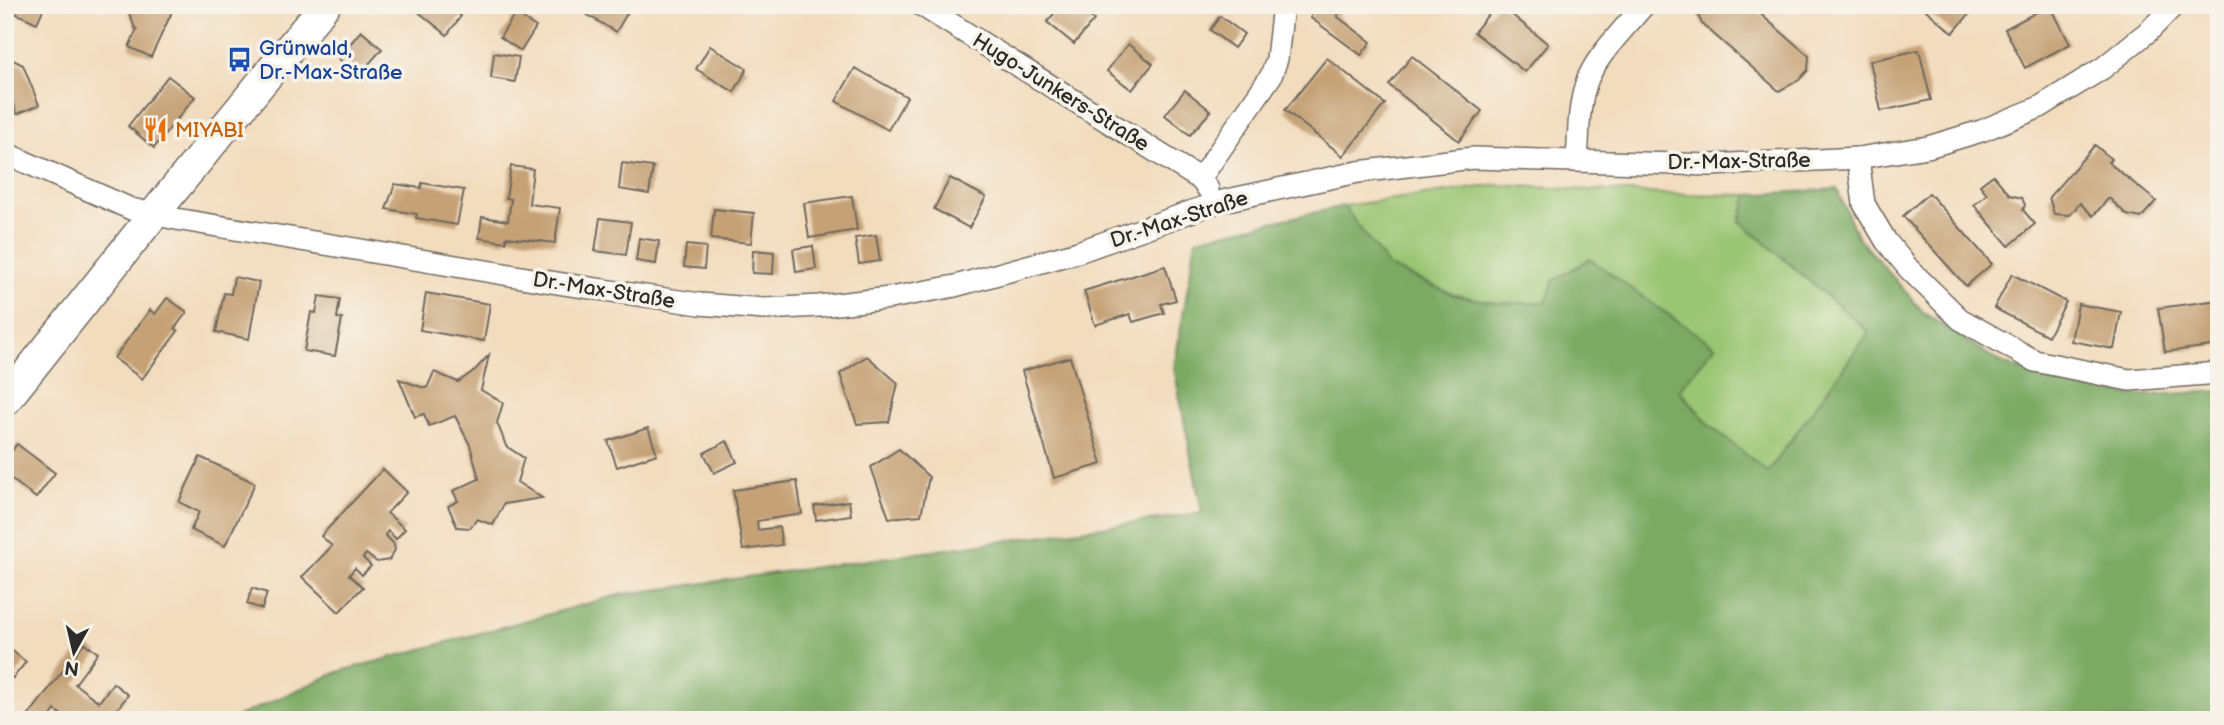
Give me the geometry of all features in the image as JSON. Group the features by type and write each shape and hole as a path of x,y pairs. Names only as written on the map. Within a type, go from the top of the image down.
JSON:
{"main road":[{"path":"5,401 325,5"}],"street":[{"name":"Hugo-Junkers-Straße","path":"921,5 1200,179"},
{"path":"1218,202 1200,179 1271,76 1278,59 1283,5"},
{"path":"1577,160 1581,106 1586,82 1595,65 1644,5"},
{"name":"Dr.-Max-Straße","path":"5,153 131,209 154,214 564,284 700,304 764,309 890,298 955,286 1078,252 1218,202 1358,172 1473,158 1710,165 1858,158 1928,147 1981,131 2040,107 2103,68 2150,30 2174,5"},
{"path":"1858,158 1864,204 1886,241 1909,269 1960,319 2035,361 2129,380 2219,373"}],"green space":[{"path":"1497,185 1665,194 1748,195 1740,221 1869,332 1768,473 1710,426 1679,389 1714,346 1657,307 1497,303 1454,295 1389,267 1343,206"},
{"path":"1837,189 1857,236 1924,313 1998,361 2057,384 2136,396 2219,391 2219,720 230,720 338,672 619,595 1202,513 1174,368 1196,239 1343,206 1389,267 1454,295 1497,303 1546,303 1553,281 1590,259 1715,346 1679,390 1710,426 1768,472 1869,332 1740,221 1748,195"}],"building":[{"path":"19,5 45,5 37,23 15,13"},
{"path":"126,5 167,5 171,14 151,57 129,47 137,29"},
{"path":"410,5 447,5 461,16 447,35"},
{"path":"571,5 632,5 616,32"},
{"path":"1061,5 1077,5 1094,20 1074,44 1047,22"},
{"path":"1312,5 1339,5 1338,17 1371,42 1361,55 1311,18"},
{"path":"1496,5 1500,5 1548,44 1525,72 1474,32"},
{"path":"1697,5 1750,5 1809,56 1808,70 1799,80 1779,91 1702,24"},
{"path":"1920,5 1977,5 1953,33"},
{"path":"2050,5 2070,44 2025,68 2005,29"},
{"path":"515,14 536,27 521,51 500,37"},
{"path":"1220,16 1244,34 1234,48 1210,30"},
{"path":"361,31 382,49 358,76 338,58"},
{"path":"1128,44 1153,64 1132,90 1107,71"},
{"path":"710,46 747,69 734,92 696,69"},
{"path":"1919,50 1931,100 1881,111 1870,61"},
{"path":"494,53 519,57 515,82 491,78"},
{"path":"5,56 23,65 39,105 17,114 10,96 5,97"},
{"path":"1412,56 1482,111 1459,141 1389,85"},
{"path":"1327,58 1385,104 1343,156 1285,110"},
{"path":"855,68 907,97 888,130 836,101"},
{"path":"168,76 195,97 154,148 128,126"},
{"path":"1185,90 1211,111 1190,135 1165,115"},
{"path":"2095,145 2111,159 2108,162 2156,201 2141,218 2127,215 2109,198 2093,216 2080,203 2070,215 2054,214 2049,197"},
{"path":"622,163 653,167 649,194 619,189"},
{"path":"511,166 533,169 529,204 560,208 555,243 506,237 506,242 479,238 482,217 508,221 511,199 506,198"},
{"path":"1993,175 2010,195 2022,198 2025,205 2023,210 2035,224 2009,246 1974,205 1987,194 1980,185"},
{"path":"950,178 986,197 969,228 934,209"},
{"path":"422,183 464,190 457,225 416,218 417,214 386,209 395,184 421,188"},
{"path":"1929,193 1992,264 1966,286 1903,216"},
{"path":"852,196 857,230 809,238 804,203"},
{"path":"714,209 754,213 751,243 711,239"},
{"path":"600,218 631,222 626,255 595,251"},
{"path":"876,235 880,261 859,264 855,238"},
{"path":"639,238 659,241 656,264 636,261"},
{"path":"686,245 706,247 704,269 684,267"},
{"path":"813,246 816,269 796,272 793,249"},
{"path":"753,250 774,252 773,274 752,273"},
{"path":"1165,266 1176,300 1161,304 1164,313 1133,322 1130,314 1095,325 1084,291"},
{"path":"2012,274 2066,302 2048,336 1994,308"},
{"path":"234,277 259,282 249,339 216,332 224,293 231,294"},
{"path":"426,293 490,304 484,341 420,330"},
{"path":"319,296 340,299 337,318 342,319 335,356 304,351 311,312 316,313"},
{"path":"167,298 187,312 175,328 178,331 142,379 114,358 150,310 155,314"},
{"path":"2219,300 2219,345 2165,352 2158,308"},
{"path":"2078,304 2121,312 2114,349 2071,341"},
{"path":"489,355 481,390 503,403 497,423 506,446 524,458 517,482 542,498 504,504 493,525 477,519 470,528 457,527 448,506 458,501 453,491 479,479 470,445 455,416 429,426 424,414 415,417 399,379 427,388 434,372 458,382 475,370"},
{"path":"867,356 898,383 889,422 857,424 840,374"},
{"path":"1070,357 1102,464 1054,478 1022,371"},
{"path":"648,428 657,454 617,467 608,441"},
{"path":"727,441 737,462 714,473 704,453"},
{"path":"17,444 55,473 36,498 5,474 5,460"},
{"path":"899,449 929,477 921,515 889,518 871,467"},
{"path":"200,457 255,483 225,546 191,530 199,512 179,502"},
{"path":"383,469 407,492 387,513 405,529 396,539 388,531 385,535 394,544 395,550 389,560 377,562 366,554 363,558 371,566 362,575 355,568 349,575 363,587 339,612 302,577 332,546 321,536"},
{"path":"797,481 802,514 757,521 758,530 779,527 782,545 743,550 733,490"},
{"path":"849,501 851,515 816,520 814,506"},
{"path":"252,588 267,593 262,609 247,604"},
{"path":"84,643 98,653 75,684 99,702 113,683 128,695 109,720 68,720 55,710 48,720 26,719"},
{"path":"5,645 26,662 13,678 5,672"}],"place":[{"name":"Grünwald, Dr.-Max-Straße","path":"239,60"},
{"name":"MIYABI","path":"155,130"}]}
